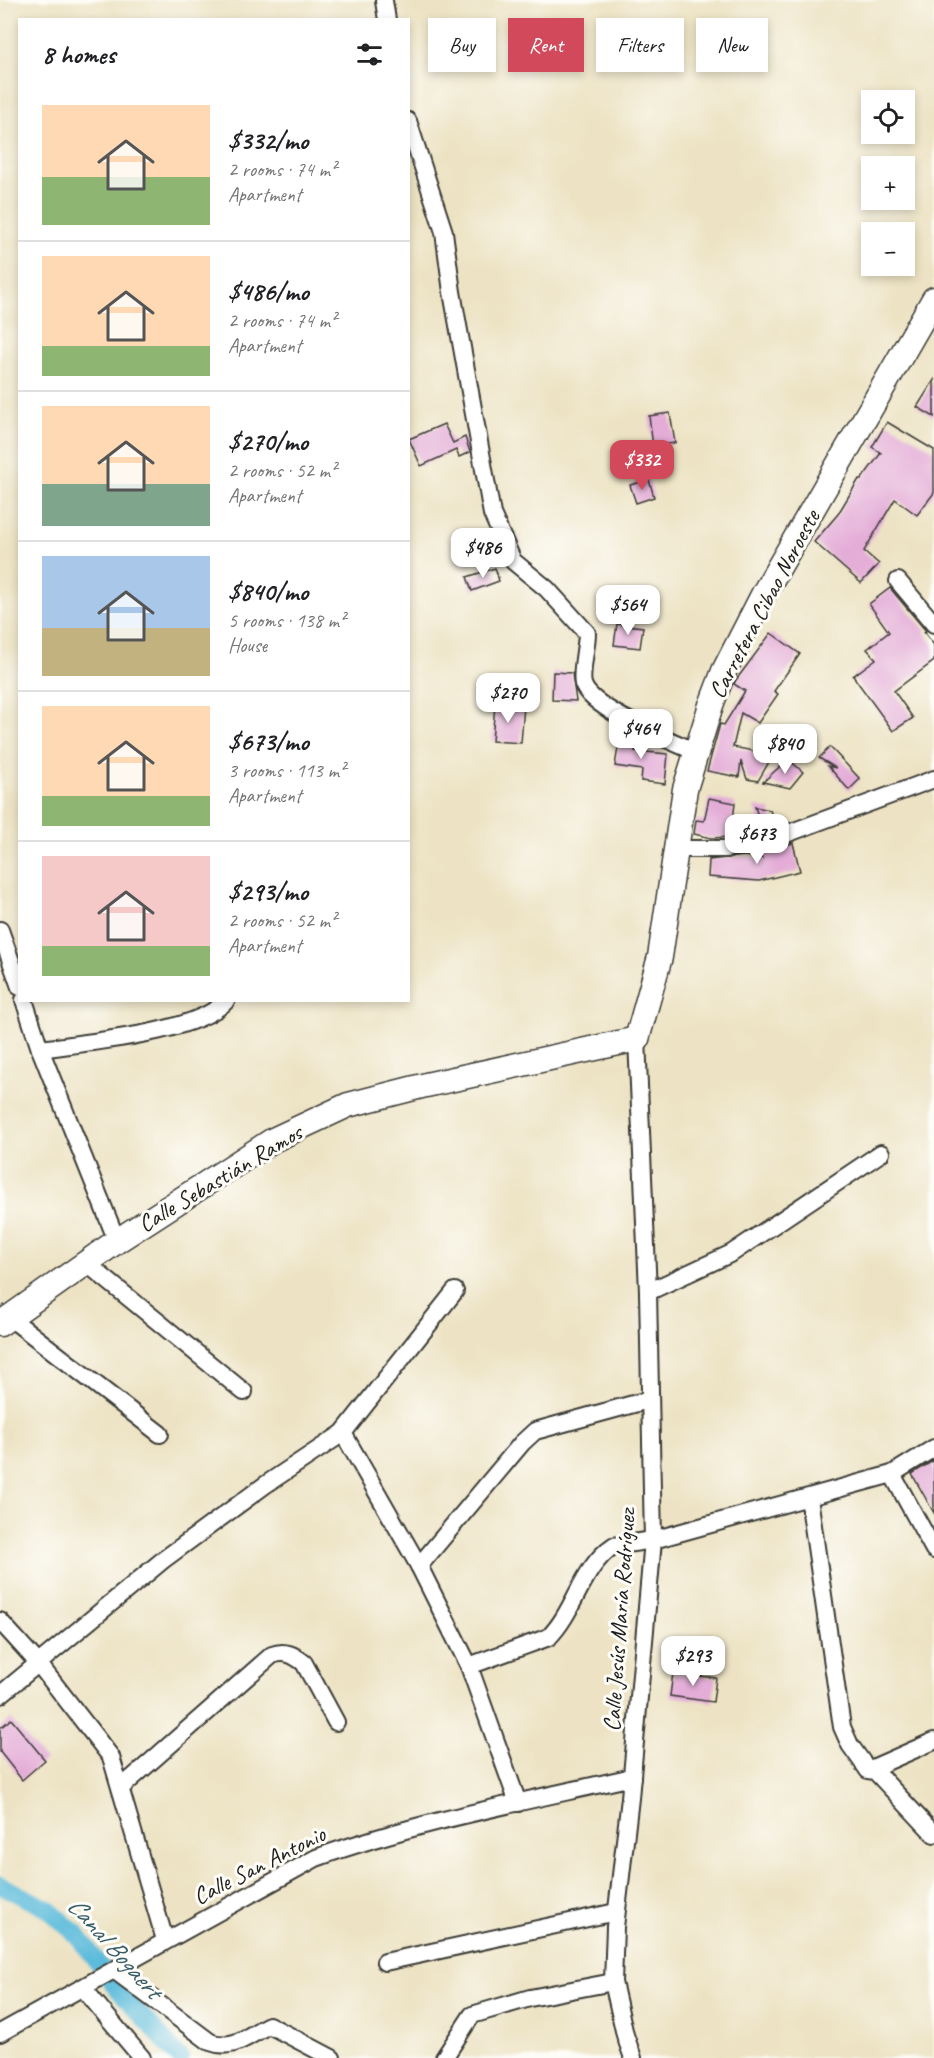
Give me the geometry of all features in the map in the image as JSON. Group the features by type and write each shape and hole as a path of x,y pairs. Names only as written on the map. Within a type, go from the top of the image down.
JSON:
{"main road":[{"name":"Carretera Cibao Noroeste","path":"637,1039 660,957 685,789 724,671 764,593 934,299"},
{"name":"Calle Sebastián Ramos","path":"5,1320 117,1240 273,1140 348,1105 426,1085 637,1039"}],"street":[{"path":"384,1 387,18"},
{"path":"410,127 444,232 452,292 490,502 501,539 513,561 547,590 587,633 583,684 592,698 634,725 696,752"},
{"path":"898,580 934,624"},
{"path":"677,849 726,849 770,840 932,785"},
{"path":"18,933 1,933 18,981"},
{"path":"25,1002 40,1049 117,1240"},
{"path":"40,1049 155,1033 219,1011 226,1002"},
{"name":"Calle Jesús María Rodríguez","path":"633,2058 625,2035 613,1982 616,1912 632,1777 652,1540 648,1292 637,1039"},
{"path":"648,1292 732,1253 881,1153"},
{"path":"85,1262 244,1392"},
{"path":"0,1695 163,1560 265,1485 343,1433 455,1291"},
{"path":"5,1320 160,1434"},
{"path":"419,1566 522,1443 535,1431 648,1400"},
{"path":"343,1433 419,1566 469,1666 518,1803"},
{"path":"469,1666 549,1637 606,1550 620,1544 652,1540 892,1474 934,1448"},
{"path":"892,1474 934,1550"},
{"path":"809,1498 842,1727 850,1745 868,1770 875,1771 934,1834"},
{"path":"0,1621 38,1663 104,1746 116,1769 165,1940"},
{"path":"122,1787 273,1655 280,1652 289,1653 304,1663 336,1722"},
{"path":"868,1770 934,1741"},
{"name":"Calle San Antonio","path":"0,2033 316,1858 359,1844 518,1803 632,1777"},
{"path":"385,1962 616,1912"},
{"path":"114,1971 210,2042 222,2047 235,2045 269,2025 332,2058"},
{"path":"444,2058 472,2015 530,1998 613,1982"},
{"path":"88,1985 142,2058"}],"building":[{"path":"934,380 934,417 917,407"},
{"path":"670,413 675,443 653,446 649,416"},
{"path":"887,422 934,450 934,493 917,515 895,499 864,551 879,564 861,583 814,542 838,514 859,479 861,480 881,453 872,447"},
{"path":"444,424 453,443 465,437 470,452 459,457 456,450 421,466 410,439"},
{"path":"649,480 654,497 636,503 630,485"},
{"path":"495,568 499,581 472,591 467,577"},
{"path":"890,588 926,631 924,632 934,645 934,661 894,691 913,718 893,731 853,676 876,659 867,649 889,632 869,604"},
{"path":"617,624 643,627 640,648 614,645"},
{"path":"771,633 800,654 774,691 778,694 758,723 741,713 733,747 773,755 758,781 747,779 741,761 739,777 707,771 720,724 724,725 745,691 734,684"},
{"path":"553,672 572,673 576,701 552,700"},
{"path":"495,704 524,706 521,743 492,741"},
{"path":"621,729 637,737 635,751 668,754 665,784 641,781 642,770 615,766"},
{"path":"830,747 860,779 849,790 828,766 836,768 819,758"},
{"path":"788,759 803,772 790,788 763,782"},
{"path":"709,798 735,803 731,837 711,838 694,834 696,820 704,821"},
{"path":"755,807 770,810 775,827 763,831"},
{"path":"793,843 800,871 759,881 708,877 709,860 744,856 762,858 760,853"},
{"path":"934,1460 934,1513 912,1474"},
{"path":"673,1673 716,1678 713,1702 670,1696"},
{"path":"11,1719 45,1760 22,1780 0,1752 0,1728"}],"waterway":[{"name":"Canal Bogaert","path":"0,1885 48,1909 78,1936 115,1986 180,2058"}]}
